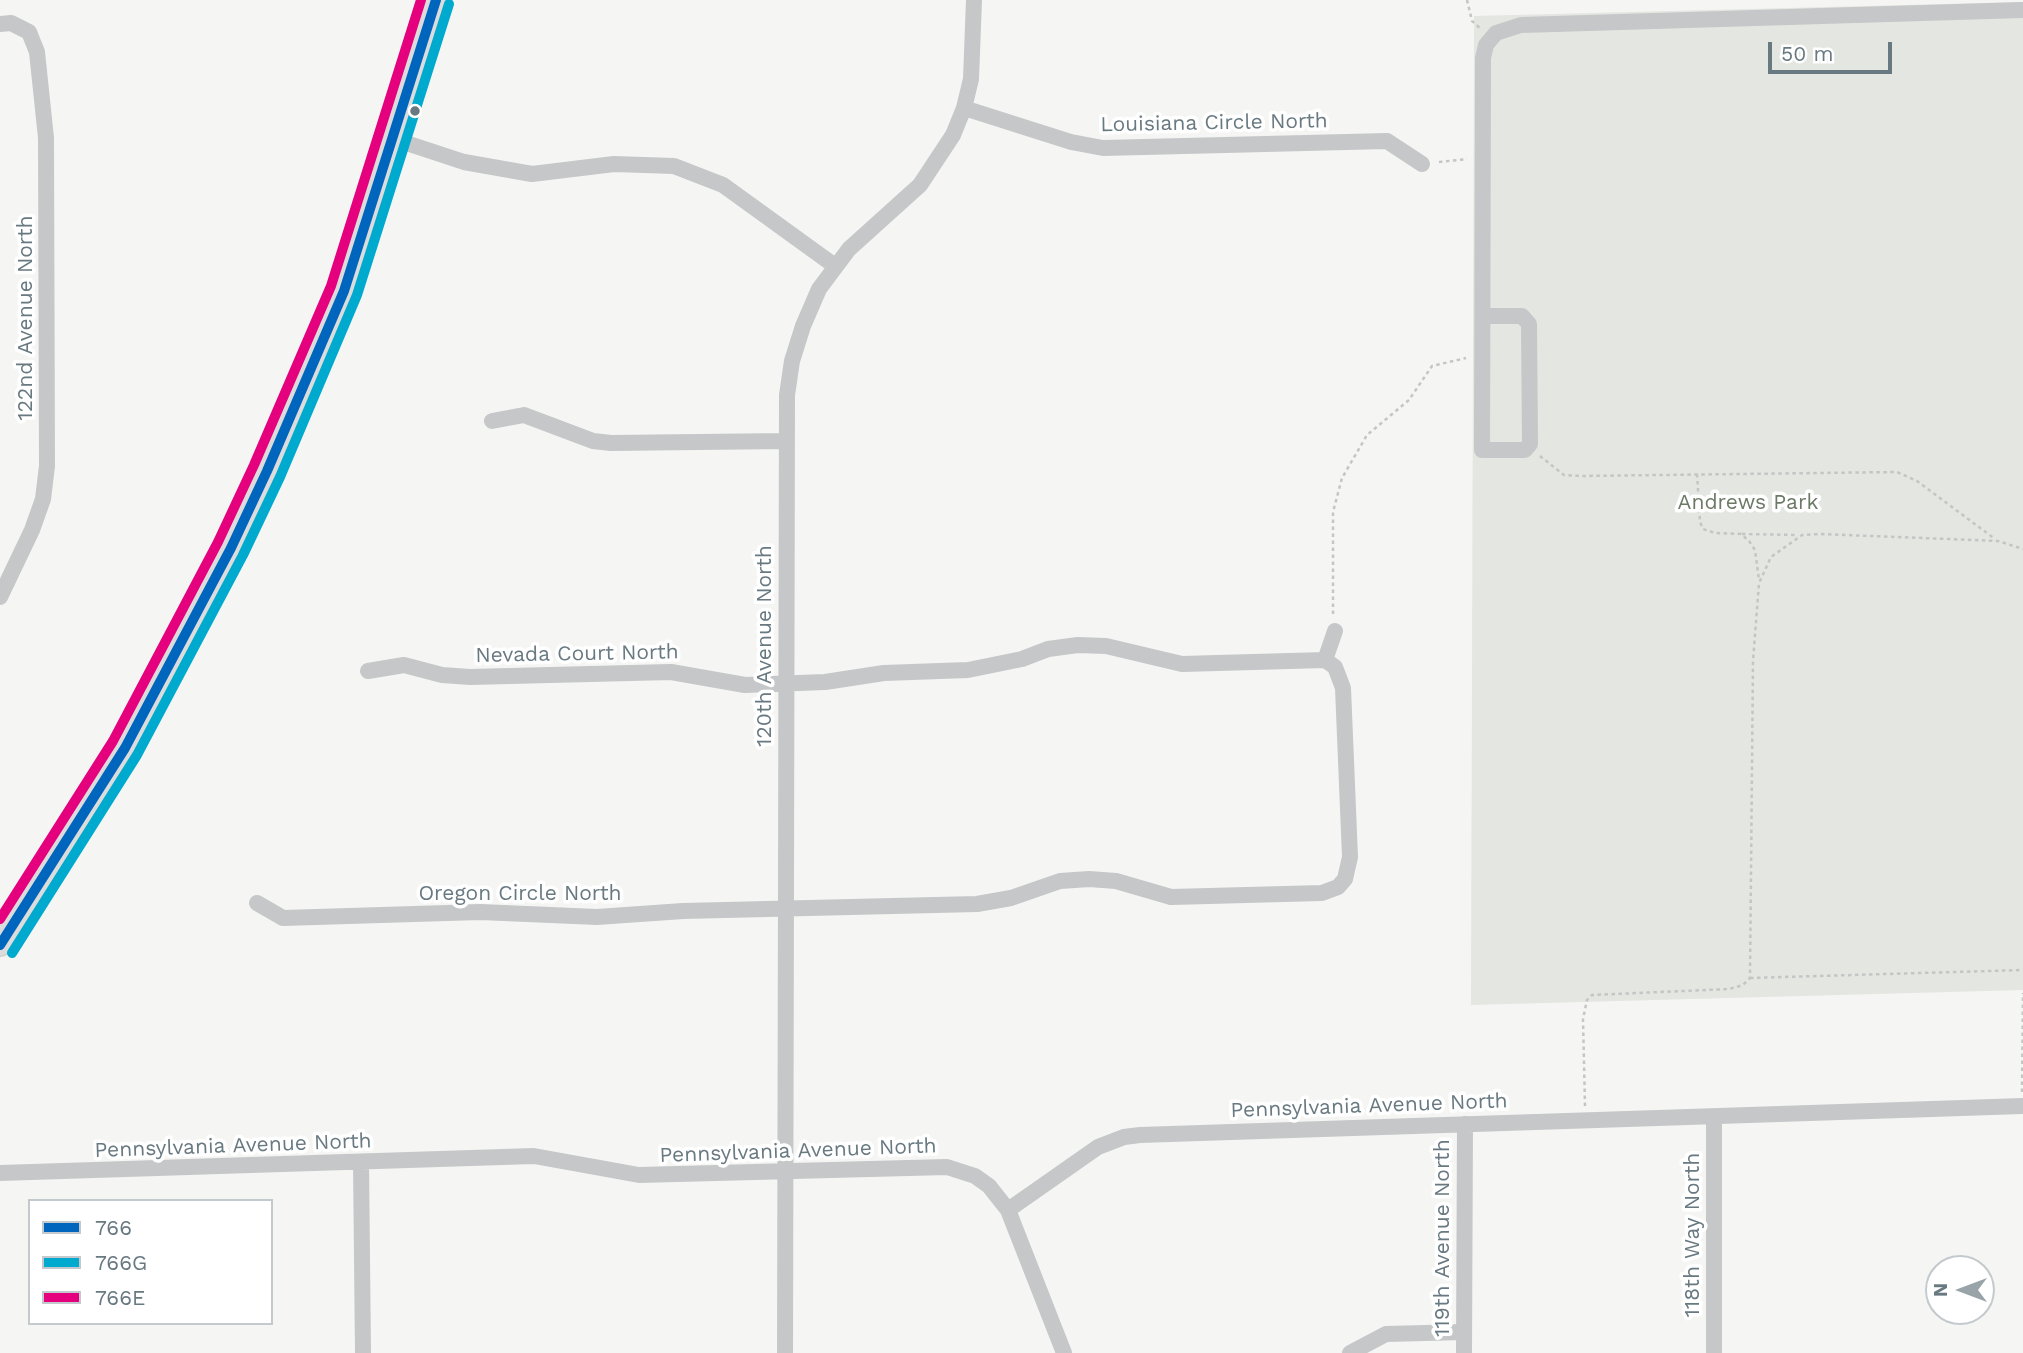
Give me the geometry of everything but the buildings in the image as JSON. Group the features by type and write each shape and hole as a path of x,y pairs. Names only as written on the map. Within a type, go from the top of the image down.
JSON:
{"main road":[{"path":"0,945 125,748 231,548 344,291 436,0"}],"street":[{"name":"120th Avenue North","path":"785,1353 787,395 792,361 819,289 856,242 920,185 953,135 964,107 975,46 974,0"},
{"path":"1483,316 1522,316 1529,324 1528,448 1482,450 1483,58 1492,38 1506,28 1521,25 2023,10"},
{"name":"122nd Avenue North","path":"0,24 10,23 29,32 37,52 46,138 47,466 43,499 32,530 0,597"},
{"name":"Louisiana Circle North","path":"964,107 1071,142 1103,148 1387,141 1422,164"},
{"path":"394,139 464,162 532,174 614,164 674,166 723,185 835,266"},
{"path":"492,421 524,415 593,441 621,444 786,441"},
{"path":"1325,660 1335,631"},
{"name":"Nevada Court North","path":"368,671 404,665 442,675 470,677 671,672 735,684 786,684 884,673 968,670 1078,645 1106,646 1182,664 1325,660"},
{"name":"Oregon Circle North","path":"257,903 283,918 480,912 597,917 683,911 977,904 1010,898 1060,881 1089,879 1116,881 1171,897 1322,893 1338,887 1345,879 1350,857 1343,688 1335,667 1325,660"},
{"name":"Pennsylvania Avenue North","path":"0,1173 534,1156 639,1175 947,1167 975,1176 989,1186 1008,1210 1098,1147 1124,1137 2023,1106"},
{"name":"118th Way North","path":"1714,1117 1714,1353"},
{"name":"119th Avenue North","path":"1464,1353 1465,1124"},
{"path":"361,1162 363,1353"},
{"path":"1008,1210 1064,1353"},
{"path":"1350,1353 1386,1334 1464,1332"}],"path":[{"path":"1467,0 1472,21 1492,38"},
{"path":"1422,164 1484,158"},
{"path":"1335,631 1332,600 1333,512 1342,478 1356,451 1381,421 1409,400 1432,366 1461,358 1482,359"},
{"path":"1528,448 1564,475 1897,472 1917,481 1973,526 1998,541 2023,549"},
{"path":"1697,474 1700,522 1703,529 1715,533 1917,536 1998,541"},
{"path":"1741,534 1755,550 1759,583 1752,699 1750,978"},
{"path":"1759,583 1771,557 1802,536"},
{"path":"1586,1120 1583,1019 1587,1000 1592,995 1729,989 1743,985 1750,978 2023,970"},
{"path":"2023,993 2023,1106"}],"green space":[{"name":"Andrews Park","path":"2023,2 2023,990 1471,1005 1474,16"}],"transit line":[{"name":"766E","path":"0,919 113,741 218,542 254,465 331,286 421,0"},
{"name":"766","path":"0,945 125,748 231,548 267,471 344,291 436,0"},
{"name":"766G","path":"12,953 137,755 243,555 280,477 357,295 449,4"}]}
